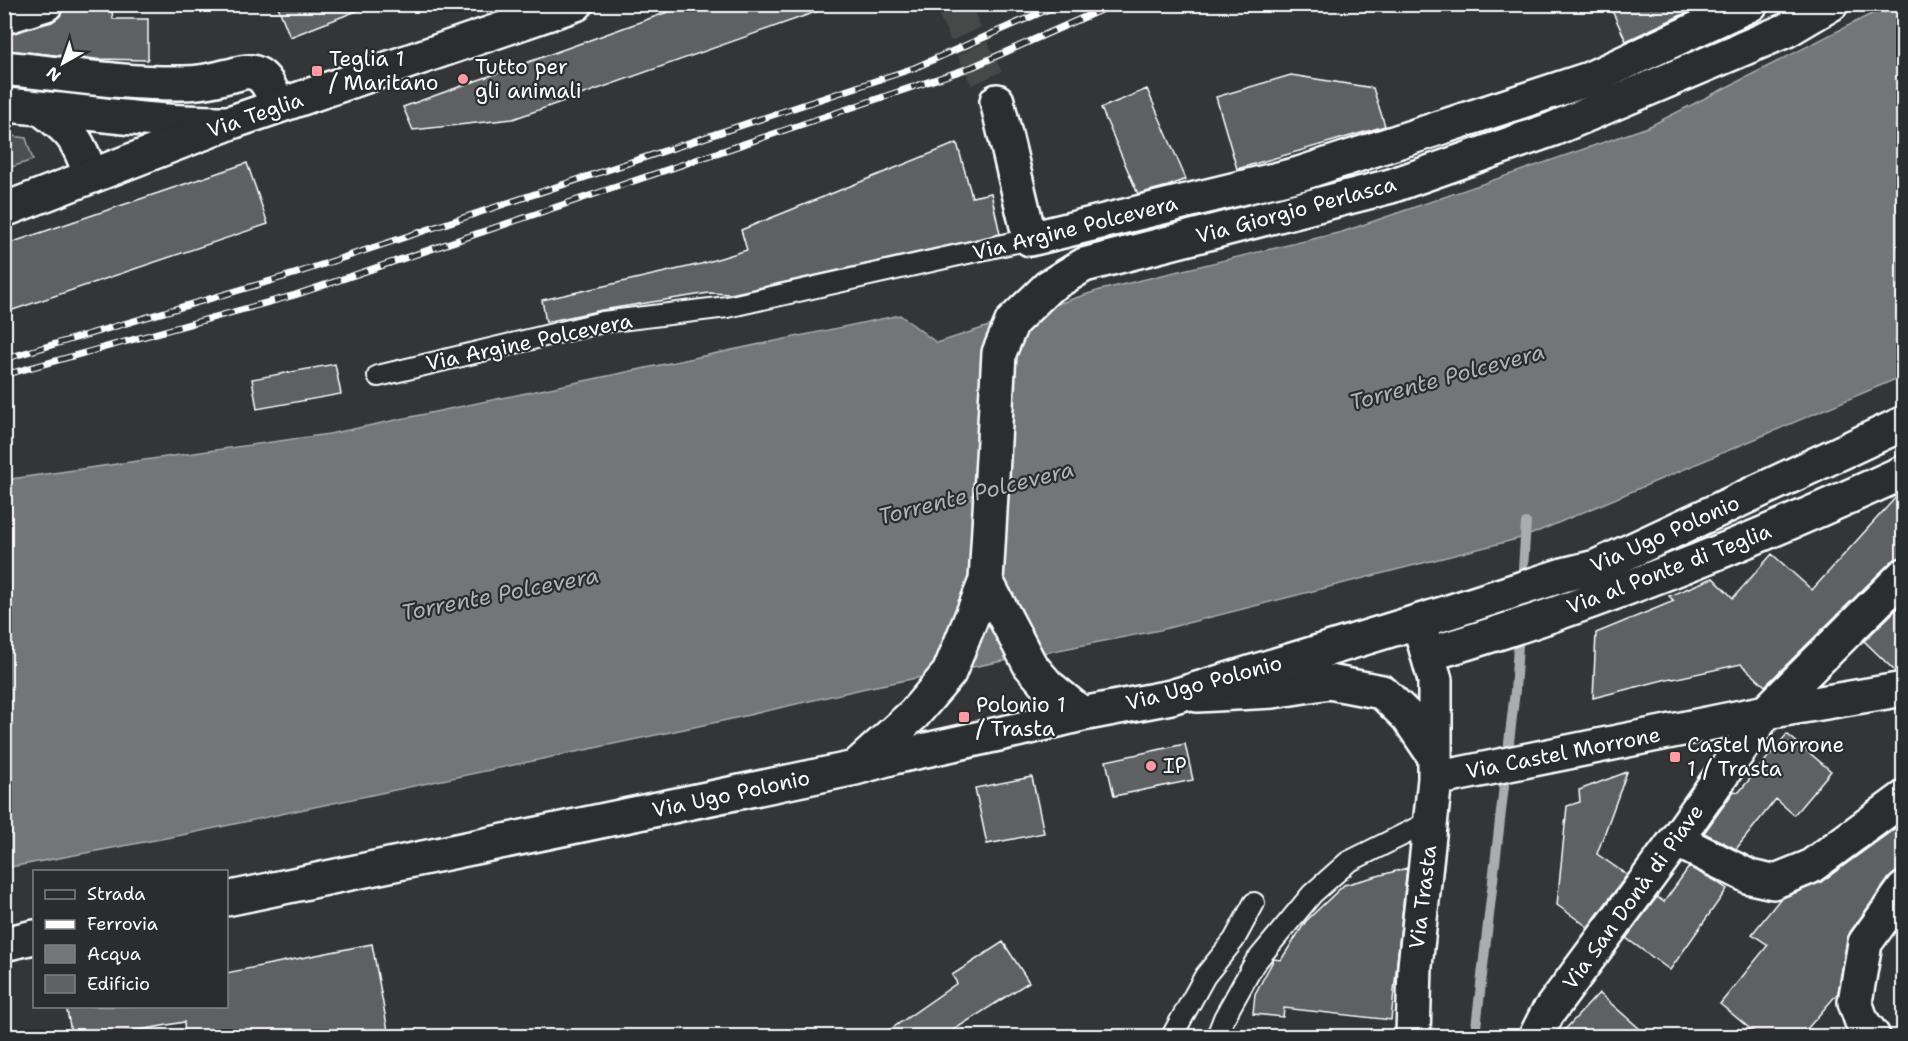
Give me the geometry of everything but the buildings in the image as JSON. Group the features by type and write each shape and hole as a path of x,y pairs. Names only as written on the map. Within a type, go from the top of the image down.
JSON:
{"street":[{"path":"4,17 46,4"},
{"name":"Via Teglia","path":"4,210 229,123 576,4"},
{"name":"Via Argine Polcevera","path":"1030,239 1299,174 1589,79 1751,4"},
{"name":"Via Giorgio Perlasca","path":"855,768 914,714 949,673 986,581 999,353 1012,322 1048,287 1084,265 1391,186 1552,129 1787,30 1831,4"},
{"path":"4,68 142,82 185,83 253,72 271,90 278,106"},
{"path":"997,101 1030,239"},
{"path":"4,105 188,124 229,123"},
{"path":"40,108 71,131 80,146 91,176"},
{"name":"Via Ugo Polonio","path":"228,899 855,768 894,757 1026,728 1071,705 1171,697 1563,575 1596,567 1904,423"},
{"name":"Via al Ponte di Teglia","path":"1444,649 1621,591 1904,472"},
{"name":"Via San Donà di Piave","path":"1536,1036 1547,1014 1676,840 1766,712 1904,575"},
{"path":"986,581 1030,665 1071,705"},
{"name":"Via Trasta","path":"1413,1036 1415,966 1431,820 1442,770 1435,680 1444,649 1432,617"},
{"path":"1171,697 1273,691 1329,682 1382,692 1408,717 1442,770"},
{"name":"Via Castel Morrone","path":"1442,770 1559,753 1766,712 1904,689"},
{"path":"1676,840 1750,877 1773,882 1810,867 1904,798"},
{"path":"1865,1023 1855,1002 1864,943 1904,889"}],"lane":[{"name":"Via Argine Polcevera","path":"378,376 603,322 727,307 1030,239"},
{"path":"1217,1036 1224,1018 1254,964 1312,894 1348,862 1431,820"},
{"path":"1172,1036 1204,976 1234,940 1254,903"}],"shaded area":[{"path":"5,135 26,138 33,160 5,169"}],"water":[{"name":"Torrente Polcevera","path":"1889,5 1903,5 1903,376 1525,537 1160,630 866,688 727,720 182,835 5,868 4,480 329,434 900,315 937,343 1100,290 1342,232 1648,127"}],"waterway":[{"path":"1475,1036 1515,691 1526,523"}],"tunnel":[{"path":"952,4 997,101"}],"railway":[{"path":"4,359 294,274 914,68 1060,4"},
{"path":"4,375 295,295 972,67 1114,4"}],"place":[{"name":"Teglia 1 / Maritano","path":"317,71"},
{"name":"Tutto per gli animali","path":"463,79"},
{"name":"Polonio 1 / Trasta","path":"964,717"},
{"name":"Castel Morrone 1 / Trasta","path":"1675,757"},
{"name":"IP","path":"1151,766"}]}
